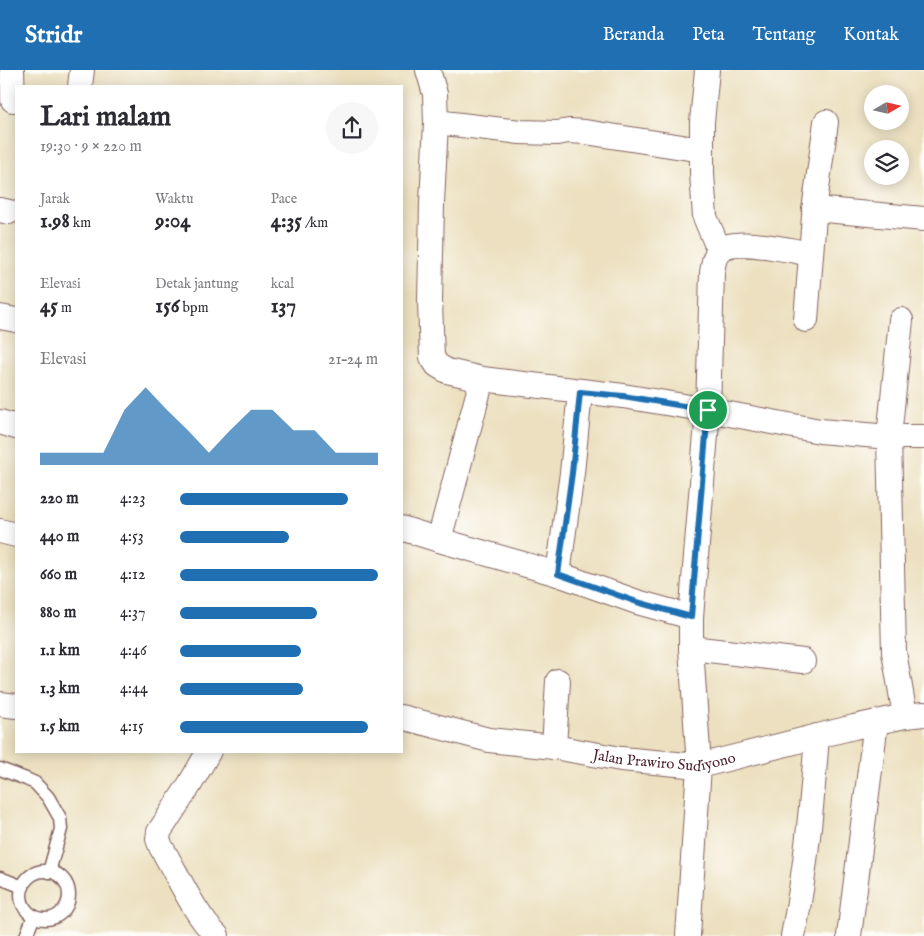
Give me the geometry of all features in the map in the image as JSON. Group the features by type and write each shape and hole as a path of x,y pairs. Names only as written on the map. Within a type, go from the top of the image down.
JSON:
{"street":[{"path":"10,100 12,70"},
{"path":"80,85 82,70"},
{"path":"428,70 435,94 436,122 430,302 432,357 437,365 447,371 482,379 623,396 820,431 889,437 924,437"},
{"path":"707,70 702,122 702,173 705,217 719,250"},
{"path":"436,122 520,132 585,132 702,150"},
{"path":"806,320 814,209 826,122"},
{"path":"814,209 924,219"},
{"path":"688,936 699,766 691,648 691,617 708,410 714,260 719,250 727,246 742,244 811,254"},
{"path":"0,317 15,320"},
{"path":"901,320 889,437 894,652 915,715"},
{"path":"439,540 482,379"},
{"path":"558,574 572,473 580,392"},
{"path":"0,422 15,428"},
{"path":"403,529 558,574 637,602 691,617"},
{"path":"0,531 15,535"},
{"path":"691,648 803,662"},
{"path":"554,747 558,681"},
{"path":"0,704 15,706"},
{"name":"Jalan Prawiro Sudiyono","path":"403,718 489,740 554,747 621,759 699,766 876,722 915,715"},
{"path":"849,936 876,722"},
{"path":"793,936 808,843 817,736"},
{"path":"208,753 159,832 158,839 160,847 192,902 209,929 217,936"}],"lane":[{"path":"0,769 35,783 48,797 60,818 61,829 50,872"},
{"path":"50,872 56,874 65,884 68,897 67,903 59,914 53,918 40,919 28,912 22,901 22,887 30,876 36,873 50,872"},
{"path":"0,878 22,887"},
{"path":"26,936 34,916"}],"route":[{"path":"580,392 623,396 708,410 691,617 637,602 558,574 572,473 580,392"}]}
